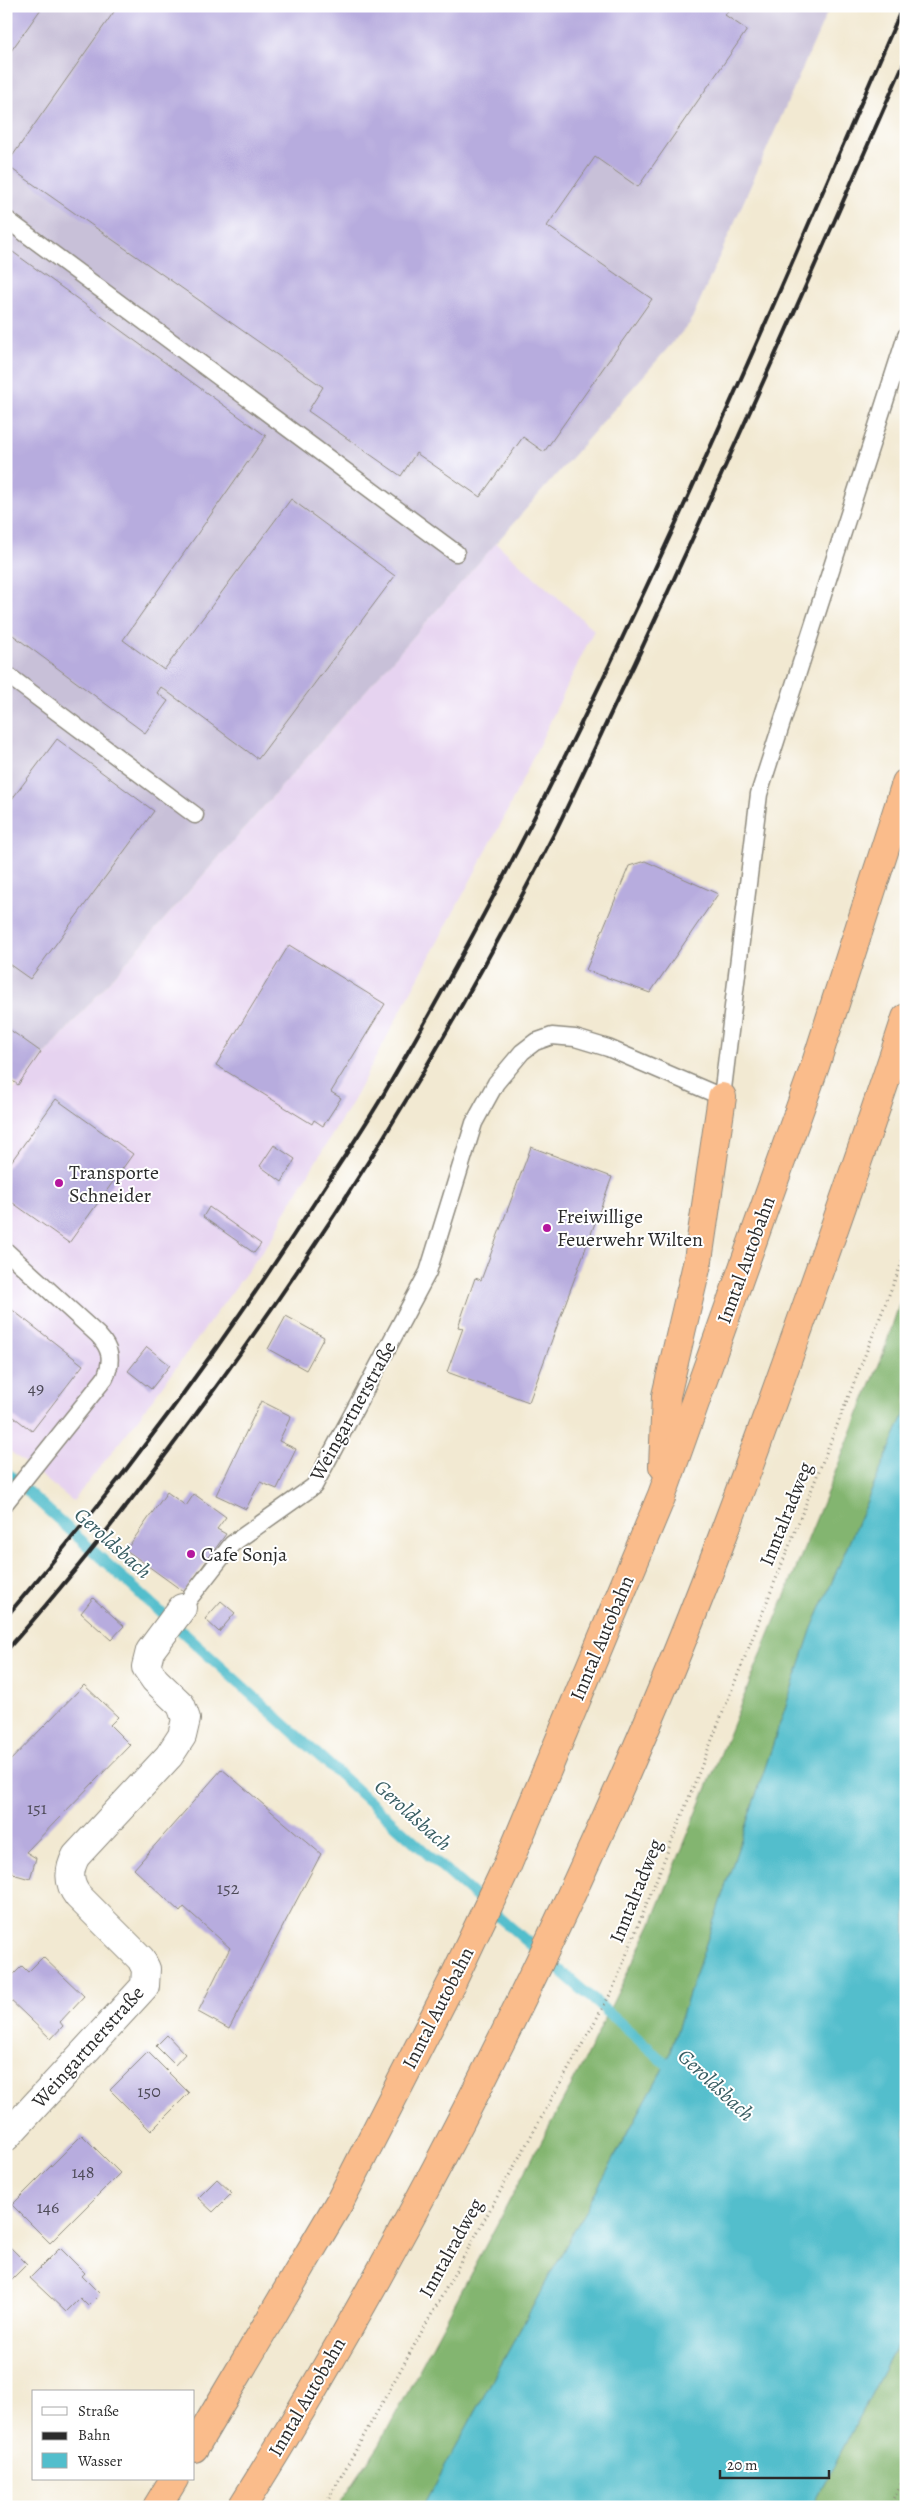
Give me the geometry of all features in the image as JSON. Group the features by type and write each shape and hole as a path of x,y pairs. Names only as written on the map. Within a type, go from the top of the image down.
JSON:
{"highway":[{"name":"Inntal Autobahn","path":"195,2446 340,2201 452,1982 507,1866 662,1495 815,1066 906,783"},
{"name":"Inntal Autobahn","path":"242,2507 397,2242 513,2020 638,1746 744,1482 883,1091 906,1018"},
{"path":"662,1495 666,1396 698,1260 722,1097"},
{"path":"157,2507 173,2480"}],"street":[{"name":"Weingartnerstraße","path":"6,2137 145,1986 146,1968 141,1959 73,1890 70,1872 76,1856 169,1756 182,1736 186,1719 181,1705 155,1680 146,1667 150,1651 163,1631 182,1608"}],"lane":[{"path":"6,219 456,554"},
{"path":"722,1097 759,794 906,336"},
{"path":"6,674 195,815"},
{"name":"Weingartnerstraße","path":"182,1608 232,1544 314,1486 428,1272 474,1124 496,1083 522,1052 535,1042 552,1036 575,1038 608,1048 722,1097"},
{"path":"6,1251 98,1335 108,1346 111,1357 105,1378 10,1498"}],"path":[{"name":"Inntalradweg","path":"324,2507 612,1991 906,1252"},
{"path":"888,2507 906,2474"}],"shaded area":[{"path":"6,6 830,6 690,323 18,1085 6,1076"},
{"path":"496,543 594,630 504,818 352,1102 284,1214 275,1234 134,1424 73,1501 6,1448 6,1099"}],"green space":[{"path":"906,1283 906,1411 812,1628 666,2063 423,2507 337,2507 379,2445 582,2065 651,1925 882,1357"},
{"path":"906,2328 906,2507 812,2507"}],"water":[{"path":"906,1411 906,2328 812,2507 423,2507 666,2063 812,1628"}],"building":[{"path":"6,6 43,6 6,58"},
{"path":"118,6 731,6 725,15 747,30 638,187 595,157 547,226 652,299 544,452 523,437 480,497 416,453 401,476 308,411 323,387 6,165"},
{"path":"6,247 266,436 123,640 164,670 291,499 395,576 258,759 161,687 157,693 168,701 145,733 6,630"},
{"path":"57,739 154,811 30,979 6,962 6,807"},
{"path":"645,861 718,894 650,993 586,970 629,866"},
{"path":"289,945 385,1004 331,1092 341,1098 323,1126 314,1120 312,1124 216,1065"},
{"path":"6,1027 41,1052 18,1085 6,1076"},
{"name":"Transporte Schneider","path":"56,1099 133,1154 69,1243 6,1198 6,1169"},
{"path":"274,1145 295,1159 282,1182 260,1166"},
{"name":"Freiwillige Feuerwehr Wilten","path":"531,1147 612,1177 529,1402 447,1372 463,1328 458,1327 475,1278 481,1280"},
{"path":"209,1207 261,1244 254,1253 203,1217"},
{"path":"6,1305 83,1365 32,1431 6,1411"},
{"path":"286,1316 324,1337 306,1370 268,1349"},
{"path":"147,1347 170,1365 151,1389 128,1371"},
{"path":"261,1401 291,1416 279,1441 296,1449 277,1489 260,1482 246,1509 216,1495"},
{"path":"167,1492 186,1506 194,1494 226,1517 217,1529 226,1534 184,1592 126,1550"},
{"path":"93,1598 124,1626 111,1640 81,1613"},
{"path":"221,1601 235,1613 219,1632 205,1619"},
{"path":"84,1685 118,1717 110,1725 130,1745 26,1852 36,1858 30,1879 16,1875 6,1865 6,1765"},
{"path":"222,1769 321,1854 229,2029 198,2012 230,1948 184,1907 180,1912 134,1869"},
{"path":"43,1957 84,1996 60,2022 63,2026 51,2039 6,1996 6,1982 22,1966 28,1972"},
{"path":"167,2035 185,2054 175,2065 156,2046"},
{"path":"148,2052 189,2093 151,2131 110,2090"},
{"path":"82,2135 120,2173 50,2243 12,2205"},
{"path":"217,2179 232,2193 213,2212 198,2198"},
{"path":"6,2243 27,2264 6,2285"},
{"path":"60,2248 85,2273 82,2276 100,2294 88,2306 80,2298 66,2312 30,2278"}],"waterway":[{"name":"Geroldsbach","path":"6,1472 433,1859 677,2073"}],"railway":[{"path":"6,1617 91,1515 172,1410 249,1302 375,1109 456,965 527,832 659,560 783,284 903,6"},
{"path":"6,1651 28,1627 130,1501 223,1377 276,1302 376,1150 469,993 555,832 634,665 738,438 906,58"}],"place":[{"name":"Transporte Schneider","path":"59,1183"},
{"name":"Freiwillige Feuerwehr Wilten","path":"547,1228"},
{"name":"Cafe Sonja","path":"191,1554"}]}
